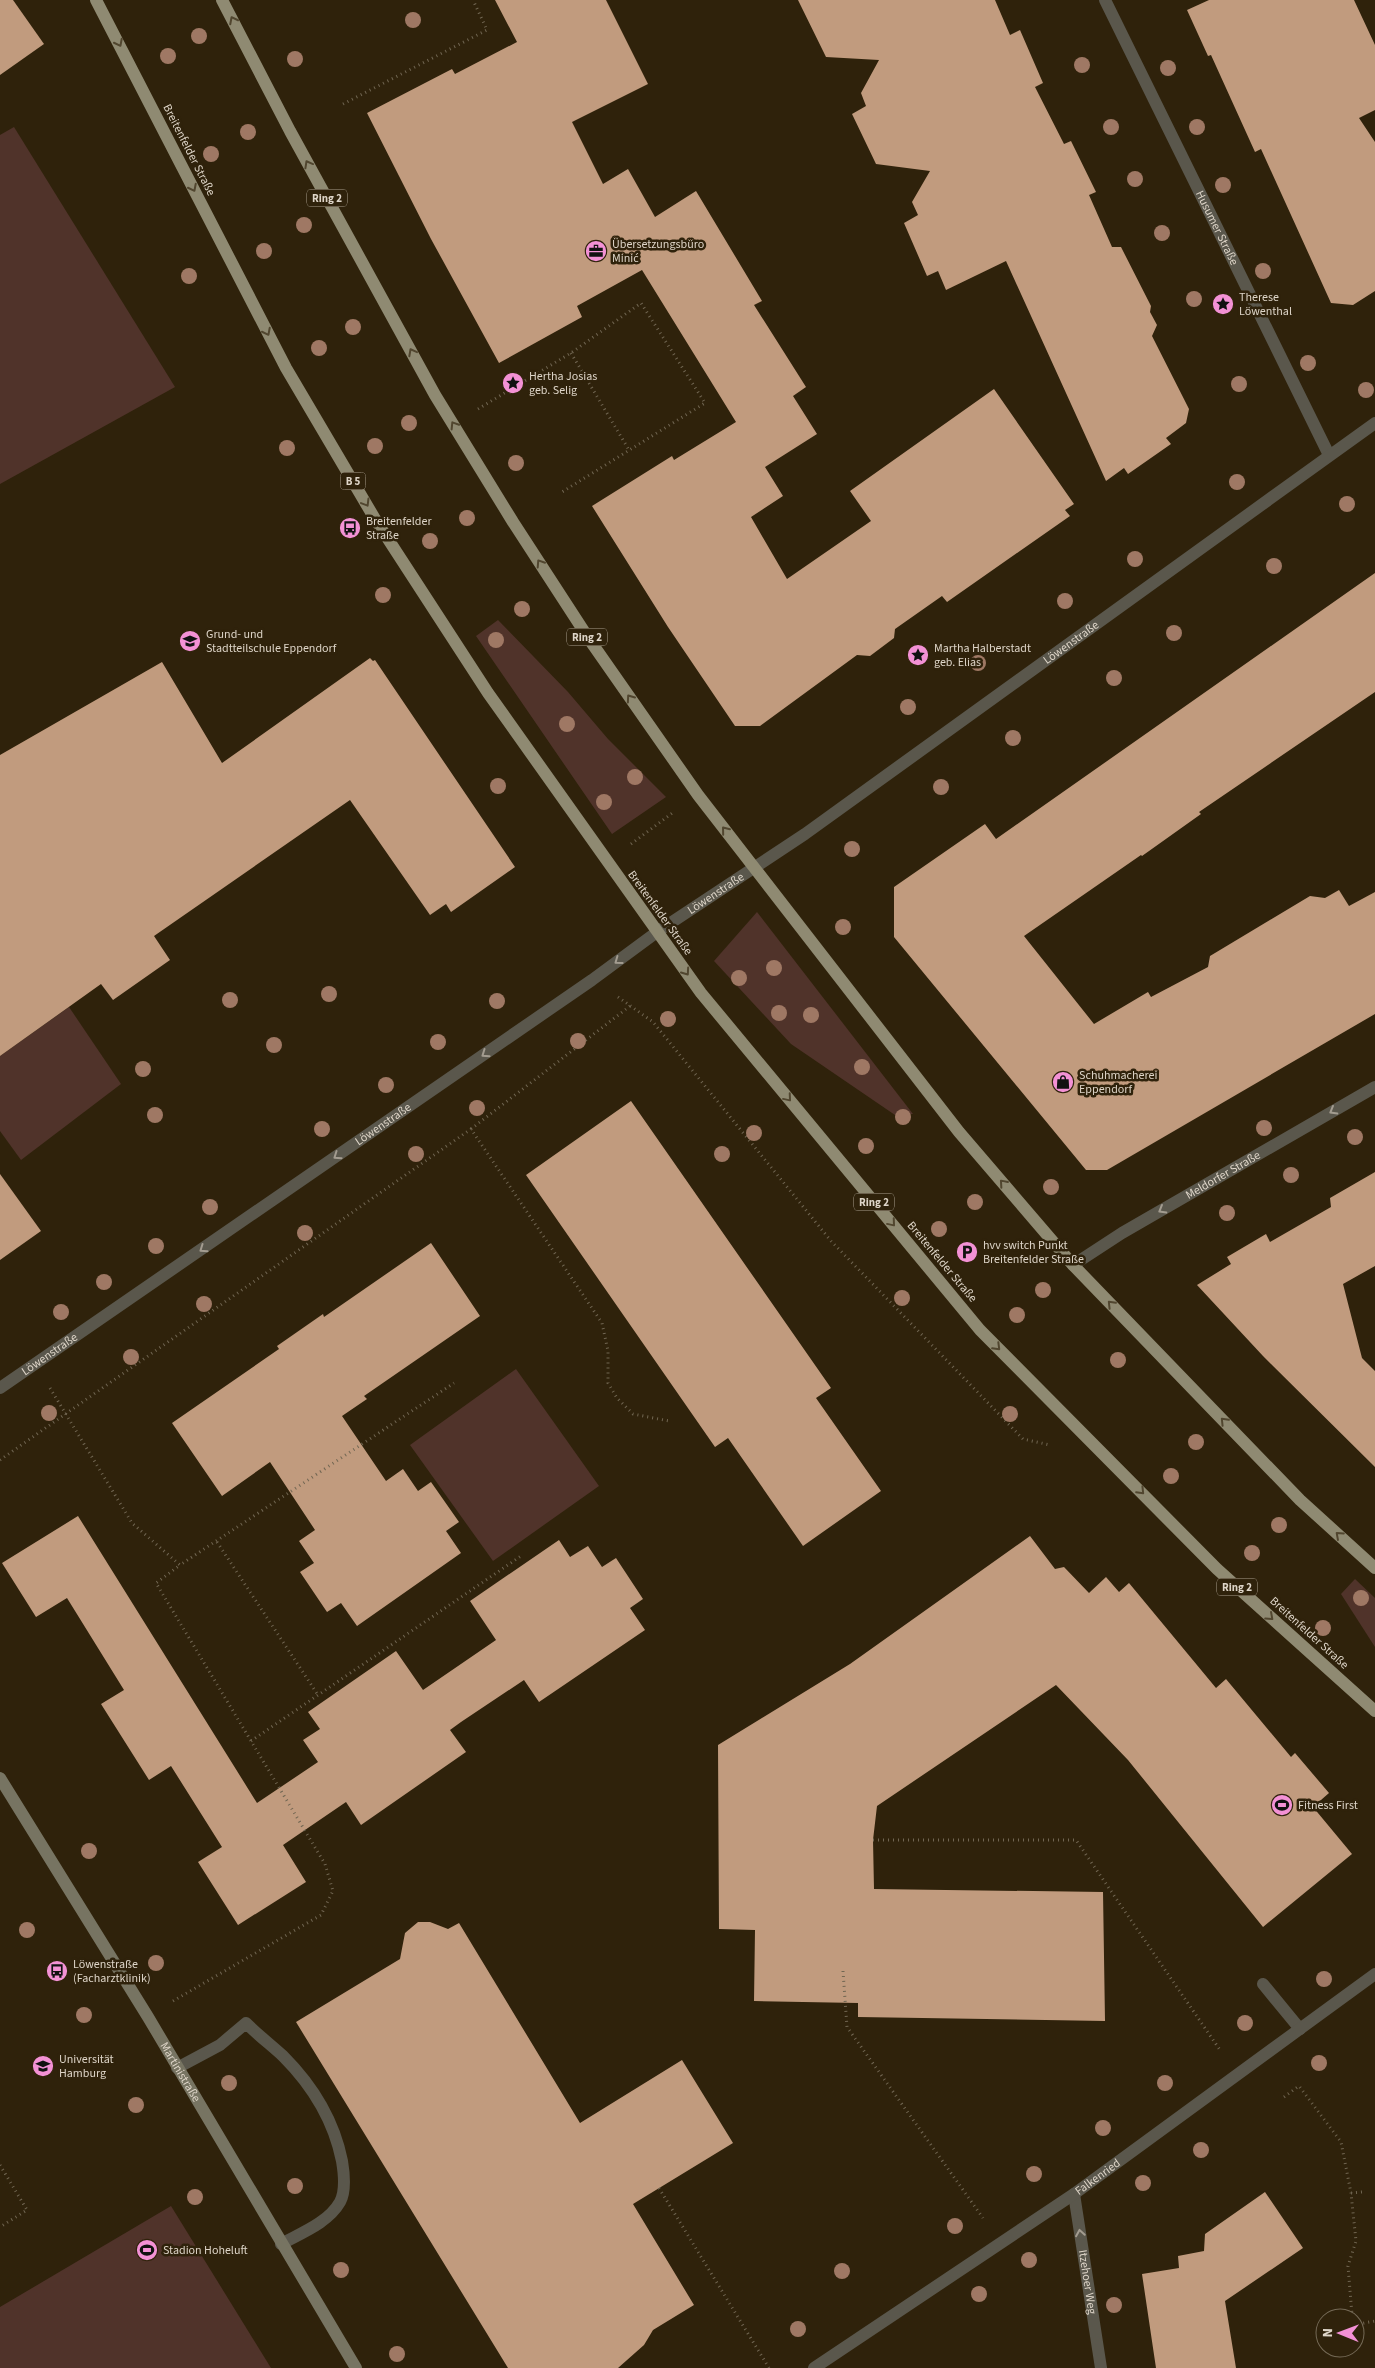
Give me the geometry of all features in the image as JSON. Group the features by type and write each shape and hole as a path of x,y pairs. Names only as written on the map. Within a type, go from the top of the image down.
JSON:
{"main road":[{"name":"Breitenfelder Straße","path":"96,0 286,368 376,519 488,693 701,993 980,1330 1217,1569 1375,1710"},
{"name":"Ring 2","path":"222,0 290,131 435,395 513,522 589,639 713,814 959,1132 1073,1265 1300,1500 1375,1568"}],"street":[{"name":"Husumer Straße","path":"1105,0 1329,455"},
{"name":"Löwenstraße","path":"0,1388 592,980 657,932 756,868 1375,423"},
{"name":"Meldorfer Straße","path":"1073,1265 1122,1233 1375,1087"},
{"name":"Martinistraße","path":"0,1778 148,2017 356,2368"},
{"name":"Falkenried","path":"814,2368 1074,2194 1375,1974"},
{"path":"1263,1984 1300,2029"},
{"path":"177,2068 220,2045 246,2024 283,2057 310,2088 327,2115 338,2141 343,2168 343,2186 340,2202 328,2217 281,2244"},
{"name":"Itzehoer Weg","path":"1074,2194 1101,2368"}],"path":[{"path":"343,104 487,30 473,0"},
{"path":"476,411 571,353 641,303 705,403 562,492"},
{"path":"571,353 629,450"},
{"path":"625,848 677,810"},
{"path":"592,980 653,1022 845,1255 1023,1439 1051,1445"},
{"path":"0,1460 471,1129 630,1006"},
{"path":"471,1129 602,1323 608,1351 608,1383 617,1398 633,1414 668,1422"},
{"path":"36,1364 132,1523 180,1565"},
{"path":"148,2017 187,1992 321,1915 332,1891 325,1864 156,1583 180,1565 454,1384"},
{"path":"217,1542 318,1695"},
{"path":"251,1740 520,1556"},
{"path":"873,1840 1076,1840 1237,2075"},
{"path":"843,1971 847,2027 1001,2243"},
{"path":"1284,2097 1300,2086 1341,2142 1352,2193 1356,2241 1348,2266 1351,2308"},
{"path":"0,2165 27,2210 0,2227"},
{"path":"659,2188 769,2368"},
{"path":"1352,2193 1362,2192"}],"shaded area":[{"path":"14,127 175,387 0,484 0,135"},
{"path":"498,620 568,692 608,739 666,797 612,834 476,636"},
{"path":"757,912 913,1114 895,1115 791,1044 714,961"},
{"path":"69,1007 121,1084 21,1160 0,1131 0,1056"},
{"path":"516,1369 599,1486 493,1561 410,1445"},
{"path":"1355,1579 1375,1598 1375,1647 1341,1594"},
{"name":"Stadion Hoheluft","path":"171,2206 271,2368 0,2368 0,2307"}],"building":[{"path":"0,0 13,0 44,44 0,75"},
{"path":"495,0 606,0 648,84 572,122 603,184 628,169 655,217 696,191 762,301 754,305 806,387 793,396 817,434 765,467 783,496 751,517 787,579 871,521 850,491 994,389 1074,504 1065,510 1070,516 947,602 942,596 895,629 894,638 870,656 857,655 760,726 735,726 668,627 592,506 672,456 674,460 736,422 642,270 577,306 582,317 499,363 431,239 367,113 452,69 455,74 517,42"},
{"path":"798,0 995,0 1010,35 1020,30 1043,83 1035,87 1064,144 1071,141 1096,192 1089,195 1112,247 1121,247 1151,306 1150,312 1157,325 1152,336 1189,409 1186,423 1166,438 1171,444 1128,474 1124,468 1106,481 1006,261 946,290 938,271 927,276 904,223 918,215 912,202 930,171 876,164 852,114 866,106 861,93 879,60 826,57"},
{"path":"1209,0 1354,0 1375,45 1375,110 1359,118 1375,142 1375,291 1353,305 1331,303 1261,149 1255,152 1211,55 1208,56 1187,10"},
{"path":"1375,573 1375,692 1199,812 1201,814 1142,856 1024,936 1094,1024 1148,992 1151,997 1208,967 1210,956 1310,896 1325,898 1339,890 1349,906 1375,892 1375,1014 1107,1170 1086,1170 894,937 894,887 985,824 996,839"},
{"path":"370,658 373,661 375,660 515,867 451,912 446,904 430,915 350,800 154,936 170,960 113,1000 101,984 0,1056 0,755 162,662 222,763"},
{"path":"631,1101 831,1388 816,1398 881,1491 803,1546 728,1438 715,1447 526,1175"},
{"path":"1375,1172 1375,1266 1343,1284 1362,1358 1375,1371 1375,1467 1263,1356 1197,1285 1231,1264 1227,1257 1266,1234 1270,1242 1331,1207 1330,1198"},
{"path":"0,1174 41,1231 0,1260"},
{"path":"431,1243 480,1316 364,1396 367,1399 342,1416 386,1481 403,1469 418,1491 431,1482 459,1522 446,1531 461,1553 357,1626 341,1603 327,1612 300,1572 314,1563 299,1541 315,1530 270,1462 222,1496 172,1423 279,1349 277,1346 323,1314 324,1317"},
{"path":"78,1516 257,1803 318,1762 303,1740 320,1729 308,1712 396,1651 423,1690 496,1640 470,1601 559,1540 570,1557 588,1546 602,1567 616,1558 643,1599 630,1608 645,1630 539,1702 524,1680 461,1722 450,1730 466,1752 361,1825 346,1802 283,1845 306,1882 238,1925 198,1862 222,1847 171,1766 149,1780 101,1704 124,1690 67,1598 36,1617 2,1563"},
{"path":"1030,1536 1055,1569 1064,1567 1089,1593 1106,1577 1119,1592 1129,1583 1216,1688 1226,1679 1291,1757 1295,1753 1329,1793 1313,1807 1352,1854 1263,1927 1128,1760 1056,1685 877,1806 873,1840 874,1889 1103,1892 1105,2021 858,2017 858,2003 754,2001 755,1930 719,1929 718,1745 850,1664"},
{"path":"418,1922 430,1922 448,1929 459,1923 580,2123 682,2060 733,2143 633,2204 694,2305 653,2330 644,2345 618,2368 508,2368 296,2022 400,1959 405,1933"},
{"path":"1265,2192 1303,2248 1225,2301 1236,2368 1156,2368 1142,2274 1179,2268 1178,2256 1204,2251 1205,2234"}],"place":[{"name":"Übersetzungsbüro Minić","path":"596,251"},
{"name":"Therese Löwenthal","path":"1223,304"},
{"name":"Hertha Josias geb. Selig","path":"513,383"},
{"name":"Breitenfelder Straße","path":"350,528"},
{"name":"Grund- und Stadtteilschule Eppendorf","path":"190,641"},
{"name":"Martha Halberstadt geb. Elias","path":"918,655"},
{"name":"Schuhmacherei Eppendorf","path":"1063,1082"},
{"name":"hvv switch Punkt Breitenfelder Straße","path":"967,1252"},
{"name":"Fitness First","path":"1282,1805"},
{"name":"Löwenstraße (Facharztklinik)","path":"57,1971"},
{"name":"Universität Hamburg","path":"43,2066"},
{"name":"Stadion Hoheluft","path":"147,2250"}]}
